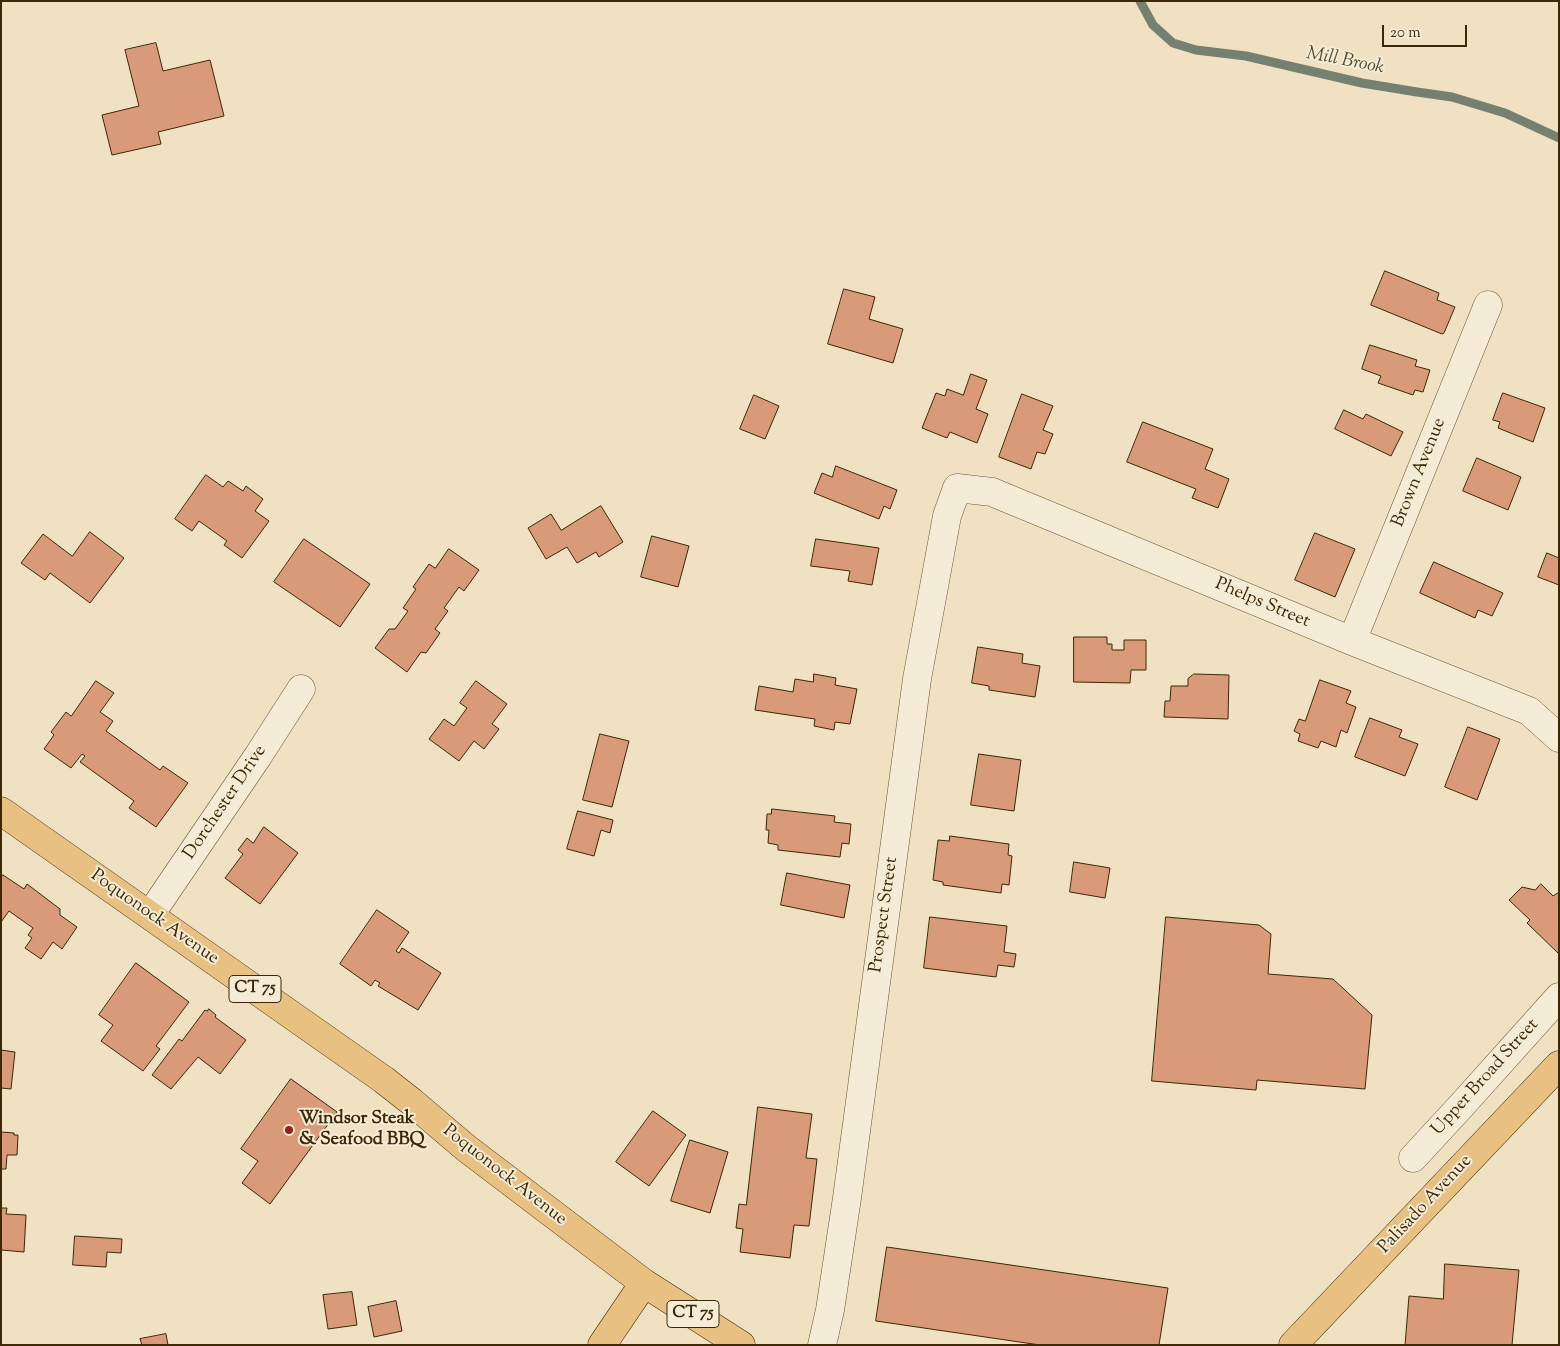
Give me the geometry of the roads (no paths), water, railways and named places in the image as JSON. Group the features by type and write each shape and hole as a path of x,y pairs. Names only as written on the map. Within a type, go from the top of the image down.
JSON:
{"main road":[{"name":"Poquonock Avenue","path":"1,811 384,1080 466,1148 644,1283 741,1345"},
{"name":"Palisado Avenue","path":"1293,1345 1559,1065"},
{"path":"602,1345 644,1283"}],"street":[{"name":"Brown Avenue","path":"1352,641 1488,305"},
{"name":"Phelps Street","path":"957,488 992,492 1529,712 1559,738"},
{"name":"Prospect Street","path":"822,1345 830,1310 847,1198 916,679 947,516 957,488"},
{"name":"Dorchester Drive","path":"150,915 301,689"},
{"name":"Upper Broad Street","path":"1413,1158 1559,998"}],"waterway":[{"name":"Mill Brook","path":"1140,1 1153,25 1173,43 1196,50 1246,56 1362,83 1452,97 1505,113 1559,138"}],"place":[{"name":"Windsor Steak & Seafood BBQ","path":"289,1130"}]}
